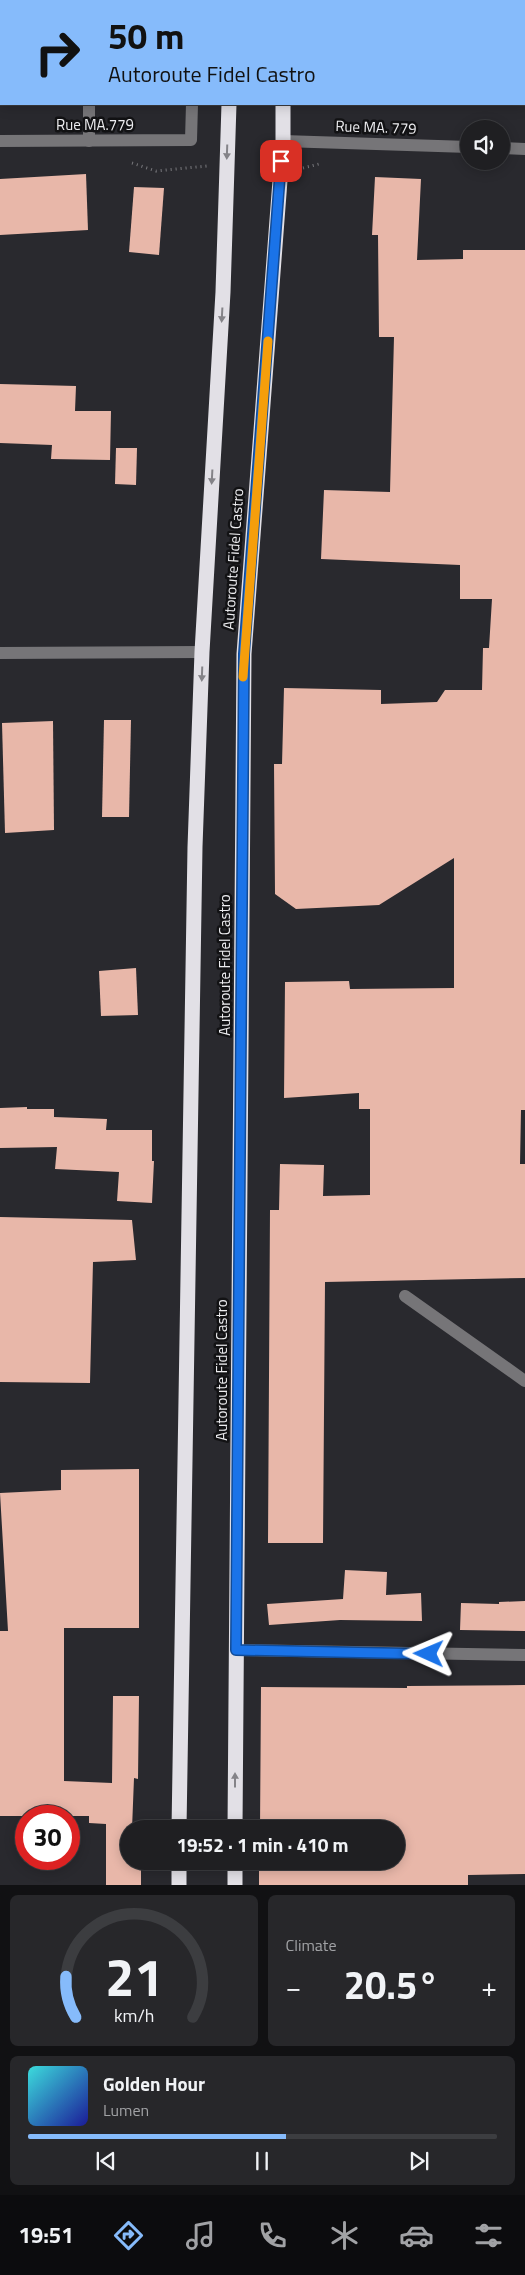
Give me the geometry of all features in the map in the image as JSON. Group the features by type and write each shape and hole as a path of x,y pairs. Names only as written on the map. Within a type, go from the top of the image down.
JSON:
{"highway":[{"name":"Autoroute Fidel Castro","path":"179,1820 195,847 202,652 224,292 229,105"},
{"name":"Autoroute Fidel Castro","path":"235,1820 244,654 283,141 283,105"},
{"path":"179,1870 179,1885"},
{"path":"235,1870 235,1885"}],"street":[{"path":"89,105 89,141"},
{"name":"Rue MA.779","path":"0,141 191,140 192,105"},
{"name":"Rue MA. 779","path":"283,141 460,147"},
{"path":"510,148 525,149"},
{"path":"0,653 202,652"},
{"path":"405,1296 525,1381"},
{"path":"236,1650 525,1655"}],"path":[{"path":"156,171 214,166"}],"building":[{"path":"86,174 88,230 0,235 0,179"},
{"path":"375,177 421,179 417,260 463,259 463,250 525,250 525,1110 521,1110 520,1164 525,1164 525,1278 325,1282 323,1543 268,1543 270,1210 279,1210 280,1164 324,1165 323,1196 370,1195 370,1109 359,1109 359,1093 284,1098 285,982 349,981 350,989 454,988 454,858 379,905 296,909 275,894 274,764 282,764 284,688 381,690 381,704 437,702 445,690 482,690 483,648 489,648 492,599 460,599 460,565 321,559 324,490 390,492 394,337 379,337 378,235 372,235"},
{"path":"134,187 164,188 159,255 129,252"},
{"path":"0,384 76,386 75,411 111,411 110,460 51,459 52,445 0,443"},
{"path":"116,448 137,448 136,485 115,484"},
{"path":"104,720 131,720 129,817 102,817"},
{"path":"53,721 54,830 5,833 2,723"},
{"path":"136,968 138,1015 101,1016 99,971"},
{"path":"27,1107 27,1109 54,1109 54,1117 107,1119 106,1130 152,1130 152,1161 154,1161 152,1203 117,1201 119,1172 55,1169 57,1147 0,1148 0,1108"},
{"path":"0,1217 132,1220 136,1260 93,1262 90,1383 0,1382"},
{"path":"139,1469 139,1628 64,1628 64,1781 112,1783 113,1696 139,1696 138,1779 134,1778 132,1820 120,1820 120,1870 141,1870 141,1885 106,1885 106,1824 89,1823 89,1816 80,1816 80,1805 15,1805 15,1816 0,1816 0,1631 8,1631 0,1493 61,1490 61,1470"},
{"path":"345,1570 387,1572 386,1595 421,1593 422,1621 340,1620 269,1625 267,1604 343,1599"},
{"path":"525,1601 525,1631 460,1630 461,1603 499,1604 499,1602"},
{"path":"525,1685 525,1874 468,1875 468,1885 259,1885 259,1870 405,1870 405,1820 260,1820 261,1687 407,1688 407,1686"}],"slow traffic":[{"path":"243,677 268,341"}],"route":[{"path":"281,161 244,654 236,1650 429,1654"}]}
